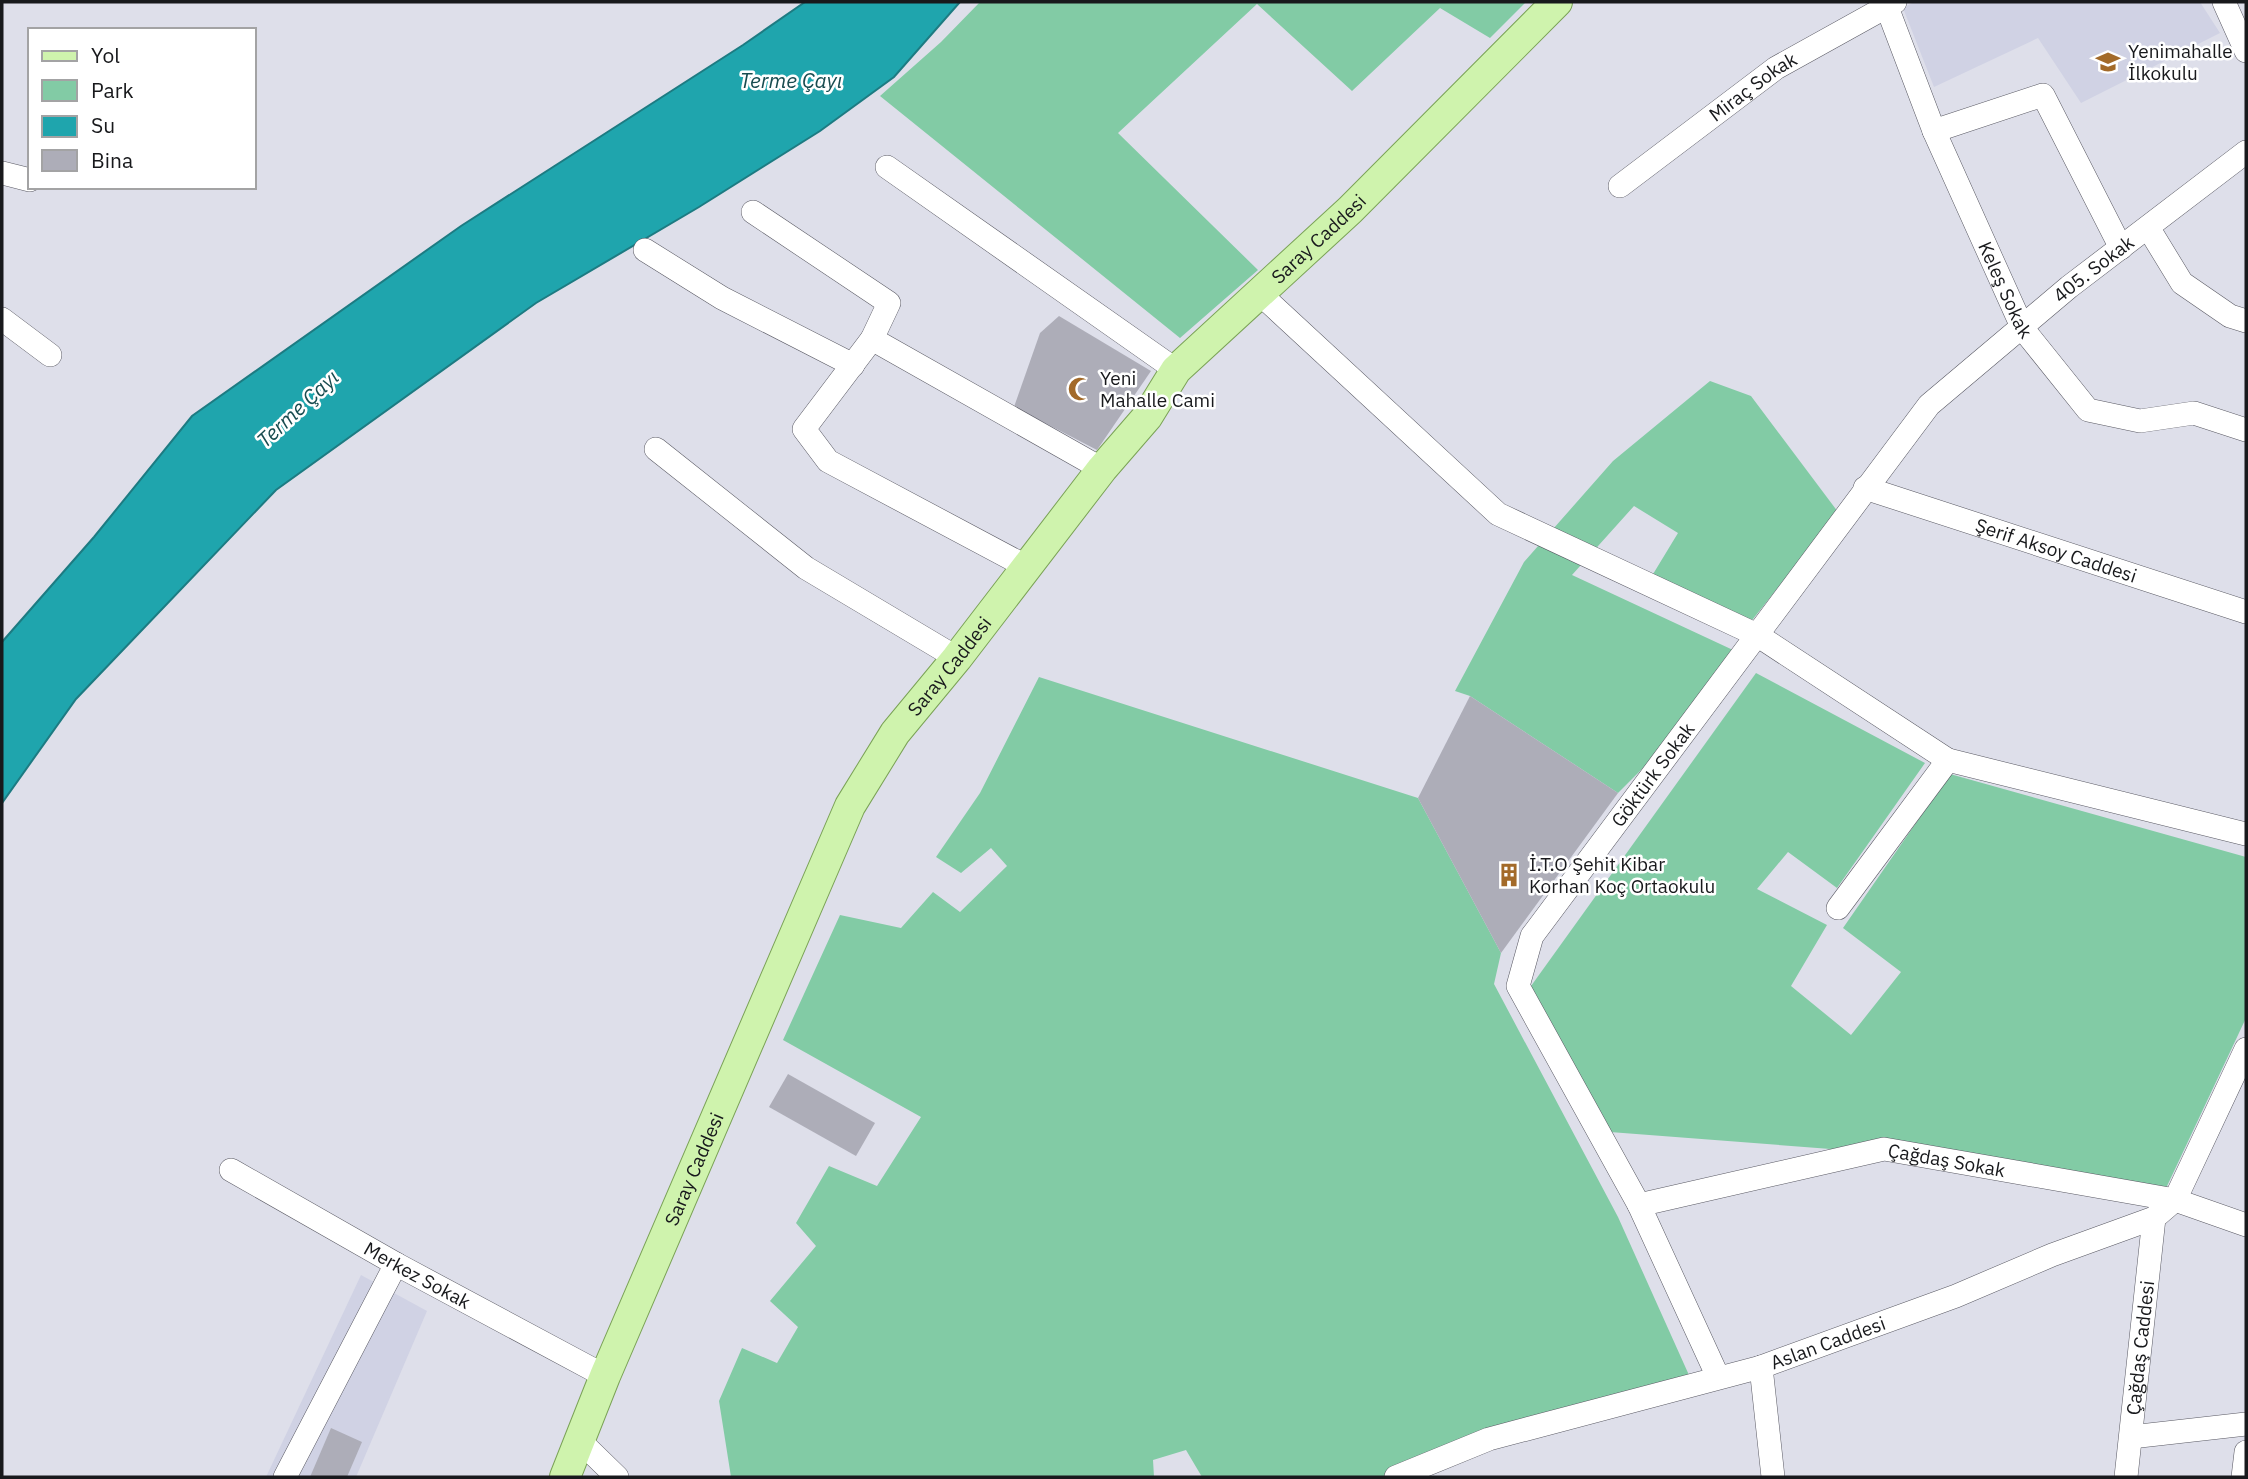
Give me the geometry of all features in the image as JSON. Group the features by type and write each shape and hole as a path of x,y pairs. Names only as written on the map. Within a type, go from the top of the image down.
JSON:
{"main road":[{"name":"Saray Caddesi","path":"565,1477 605,1376 850,806 895,733 957,658 1101,469 1147,417 1176,370 1350,210 1557,2"}],"street":[{"path":"2224,2 2246,51"},
{"name":"Keleş Sokak","path":"1889,3 1934,131 2023,329 2088,410 2140,421 2193,412 2246,430"},
{"name":"Miraç Sokak","path":"1620,186 1776,68 1889,3"},
{"path":"1934,131 2043,95 2121,248"},
{"name":"405. Sokak","path":"1865,488 1929,405 2023,329 2068,287 2149,229 2246,152"},
{"path":"887,167 1176,370"},
{"path":"2,173 28,180"},
{"path":"753,212 889,303 872,339 804,429 828,461 1027,567"},
{"path":"2149,229 2182,283 2230,316 2246,321"},
{"path":"645,250 722,298 853,365"},
{"path":"1258,292 1498,514 1757,635 1948,760 2246,834"},
{"path":"2,319 50,355"},
{"path":"872,339 1101,469"},
{"path":"656,449 806,568 957,658"},
{"name":"Göktürk Sokak","path":"1718,1377 1639,1205 1518,986 1532,936 1865,488"},
{"name":"Şerif Aksoy Caddesi","path":"1865,488 2246,612"},
{"path":"1838,908 1948,760"},
{"path":"2246,1049 2175,1200 2246,1225"},
{"name":"Çağdaş Sokak","path":"1639,1205 1884,1149 2175,1200"},
{"name":"Merkez Sokak","path":"230,1170 396,1264 605,1376"},
{"name":"Aslan Caddesi","path":"1396,1477 1489,1439 1761,1367 1956,1296 2052,1255 2154,1218 2175,1200"},
{"name":"Çağdaş Caddesi","path":"2126,1477 2154,1218"},
{"path":"285,1477 396,1264"},
{"path":"1761,1367 1773,1477"},
{"path":"2131,1437 2246,1424"},
{"path":"580,1441 617,1477"},
{"path":"2243,1477 2246,1452"}],"shaded area":[{"name":"Yenimahalle İlkokulu","path":"1914,2 2200,2 2220,33 2081,103 2038,38 1934,87 1903,8"},
{"path":"361,1275 427,1311 356,1477 266,1477"}],"green space":[{"path":"980,2 1526,2 1490,38 1440,8 1352,91 1257,4 1118,133 1258,270 1180,338 880,96 941,42"},
{"path":"1710,381 1751,396 1838,512 1745,629 1647,584 1678,533 1634,506 1572,575 1733,650 1655,756 1618,793 1470,696 1455,691 1524,562 1613,461"},
{"path":"1756,673 1925,763 1837,888 1788,852 1757,889 1827,925 1791,986 1851,1035 1901,972 1843,928 1950,774 2246,857 2246,1018 2160,1201 1883,1153 1610,1132 1526,993"},
{"path":"1039,677 1418,798 1501,953 1494,984 1618,1217 1693,1384 1409,1477 1202,1477 1186,1450 1153,1460 1154,1477 731,1477 719,1401 742,1348 777,1363 798,1327 770,1301 816,1246 796,1223 829,1166 877,1186 921,1117 783,1040 840,915 901,928 933,892 960,912 1007,866 991,848 961,873 936,857 980,793"}],"water":[{"name":"Terme Çayı","path":"805,2 960,2 894,77 820,131 699,207 536,303 276,490 76,699 2,803 2,642 94,537 192,416 461,226 743,45"}],"building":[{"name":"Yeni Mahalle Cami","path":"1059,316 1151,371 1097,450 1014,407 1040,333"},
{"name":"İ.T.O Şehit Kibar Korhan Koç Ortaokulu","path":"1470,696 1618,793 1501,953 1418,798"},
{"path":"788,1074 875,1123 856,1156 769,1107"},
{"path":"331,1428 362,1442 347,1477 310,1477"}],"place":[{"name":"Yenimahalle İlkokulu","path":"2108,62"},
{"name":"Yeni Mahalle Cami","path":"1080,389"},
{"name":"İ.T.O Şehit Kibar Korhan Koç Ortaokulu","path":"1509,875"}]}
